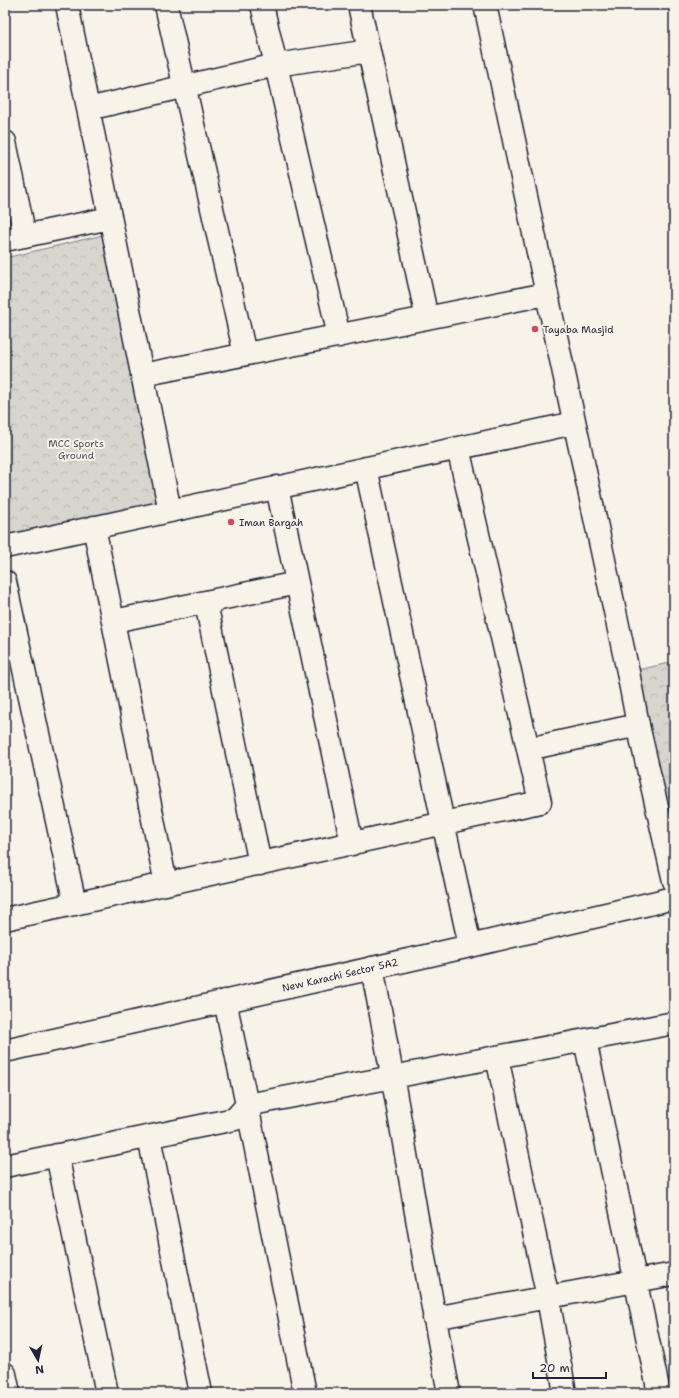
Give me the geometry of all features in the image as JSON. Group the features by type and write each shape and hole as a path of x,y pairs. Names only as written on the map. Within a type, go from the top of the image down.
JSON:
{"street":[{"path":"67,5 170,511"},
{"path":"166,5 246,354"},
{"path":"262,5 339,336"},
{"path":"359,5 427,318"},
{"path":"485,5 628,672 638,725 674,881"},
{"path":"88,109 276,65 369,50"},
{"path":"5,142 15,238 110,218"},
{"path":"142,375 546,294"},
{"path":"5,547 574,423"},
{"path":"5,919 540,802 458,448"},
{"path":"366,468 470,946"},
{"path":"277,487 352,844"},
{"path":"94,527 166,884"},
{"path":"5,582 75,904"},
{"path":"114,621 206,603 297,582"},
{"path":"206,603 260,864"},
{"path":"528,749 638,725"},
{"name":"New Karachi Sector 5A2","path":"5,1051 470,946 674,898"},
{"path":"372,968 394,1077 434,1318 449,1393"},
{"path":"225,1001 248,1105 305,1393"},
{"path":"5,1166 235,1119 248,1105 674,1023"},
{"path":"585,1040 658,1393"},
{"path":"497,1057 548,1298 565,1393"},
{"path":"149,1137 201,1393"},
{"path":"57,1155 107,1393"},
{"path":"434,1318 674,1274"},
{"path":"5,1374 9,1393"}],"green space":[{"name":"MCC Sports Ground","path":"103,235 160,504 5,537 5,258"},
{"path":"674,662 674,880 628,672"}],"place":[{"name":"Tayaba Masjid","path":"535,329"},
{"name":"Iman Bargah","path":"231,522"}]}
